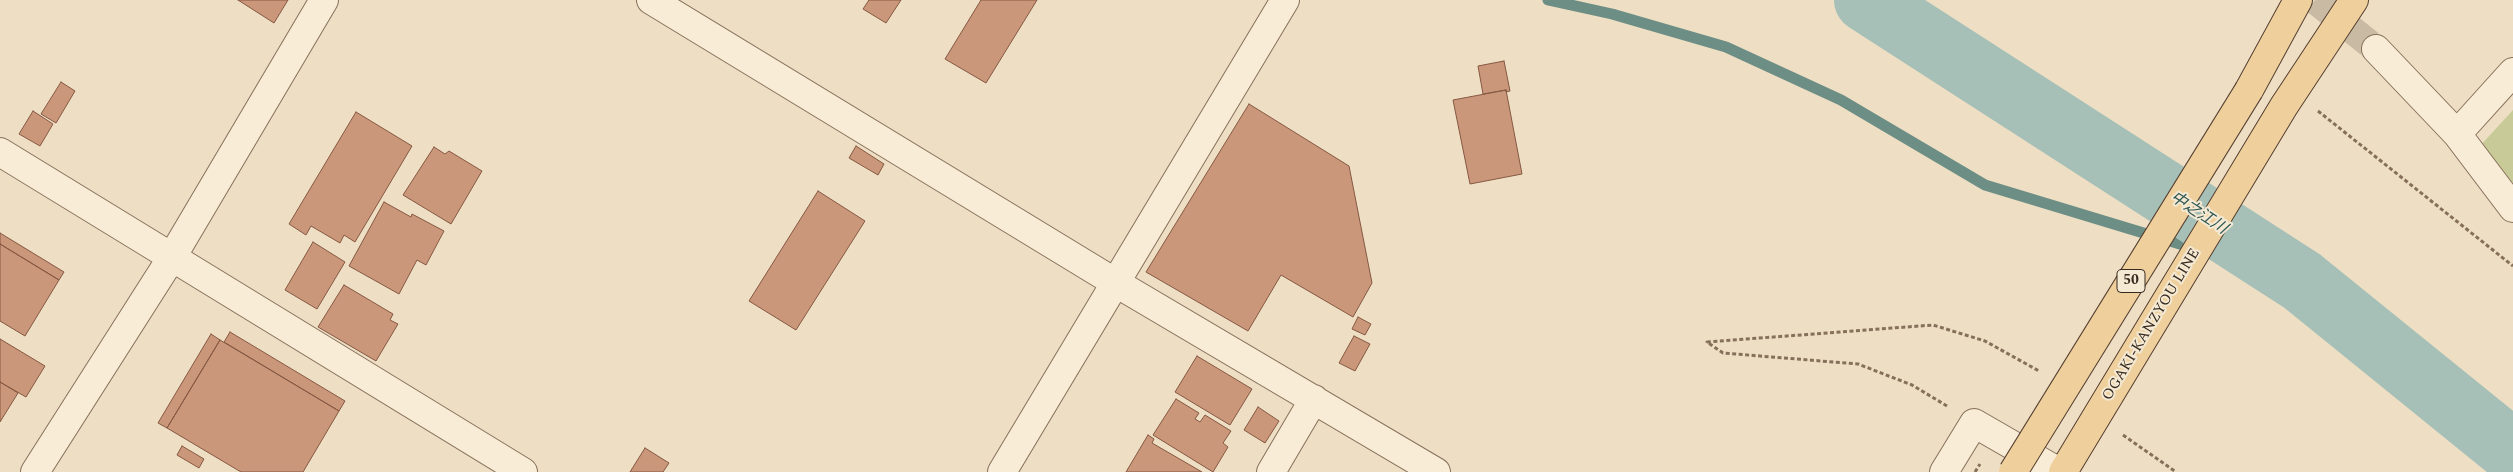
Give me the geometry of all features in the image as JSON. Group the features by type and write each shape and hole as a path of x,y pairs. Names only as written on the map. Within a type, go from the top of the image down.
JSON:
{"main road":[{"name":"50","path":"2013,472 2249,90 2298,0"},
{"name":"OGAKI-KANZYOU LINE","path":"2063,472 2284,106 2354,0"}],"street":[{"path":"35,472 172,257 324,0"},
{"path":"651,0 1116,283 1436,472"},
{"path":"1002,472 1285,0"},
{"path":"2376,49 2457,134 2513,208"},
{"path":"2457,134 2513,72"},
{"path":"0,152 523,472"},
{"path":"1271,472 1314,399"},
{"path":"1944,472 1974,423 2059,472"}],"path":[{"path":"2318,111 2513,266"},
{"path":"1974,423 1912,384 1858,364 1723,353 1707,342 1933,325 1985,341 2040,371"},
{"path":"2120,434 2176,472"}],"green space":[{"path":"2513,110 2513,183 2479,147"}],"building":[{"path":"238,0 288,0 274,23"},
{"path":"869,0 901,0 886,23 863,9"},
{"path":"981,0 1037,0 986,83 945,59"},
{"path":"1504,61 1510,91 1483,94 1478,66"},
{"path":"61,82 75,91 56,123 41,114"},
{"path":"1506,90 1522,174 1470,184 1453,100"},
{"path":"1249,104 1349,166 1372,283 1353,317 1281,275 1248,331 1146,272"},
{"path":"33,111 53,124 40,146 19,134"},
{"path":"356,112 412,146 355,242 344,235 340,243 311,226 306,235 289,224"},
{"path":"856,146 884,164 878,175 849,158"},
{"path":"434,147 445,154 449,151 482,171 451,224 403,195"},
{"path":"818,191 865,221 796,330 749,301"},
{"path":"384,202 411,217 412,214 444,231 426,265 417,260 399,294 349,266"},
{"path":"0,233 64,272 59,280 0,244"},
{"path":"313,242 345,262 317,309 285,290"},
{"path":"0,244 59,280 25,336 0,321"},
{"path":"344,285 393,314 390,320 398,324 376,361 318,327"},
{"path":"1358,317 1371,324 1365,335 1352,329"},
{"path":"230,332 345,401 339,411 224,342"},
{"path":"211,334 220,340 167,428 158,423"},
{"path":"1354,336 1370,344 1355,371 1339,363"},
{"path":"0,339 45,366 26,397 0,382"},
{"path":"220,340 339,411 303,472 241,472 167,428"},
{"path":"1197,356 1252,389 1230,425 1175,392"},
{"path":"0,382 18,393 0,422"},
{"path":"1176,399 1199,413 1195,419 1200,422 1205,415 1231,431 1223,443 1228,447 1213,472 1153,435"},
{"path":"1258,407 1279,421 1265,443 1244,430"},
{"path":"1148,435 1154,439 1152,443 1202,472 1126,472"},
{"path":"182,446 204,459 199,468 177,455"},
{"path":"645,448 669,463 663,472 630,472"}],"waterway":[{"path":"1548,0 1612,14 1726,47 1841,100 1985,185 2302,281"},
{"name":"中之江川","path":"1866,0 2302,281 2513,452"}],"tunnel":[{"path":"2315,0 2376,49"}]}
